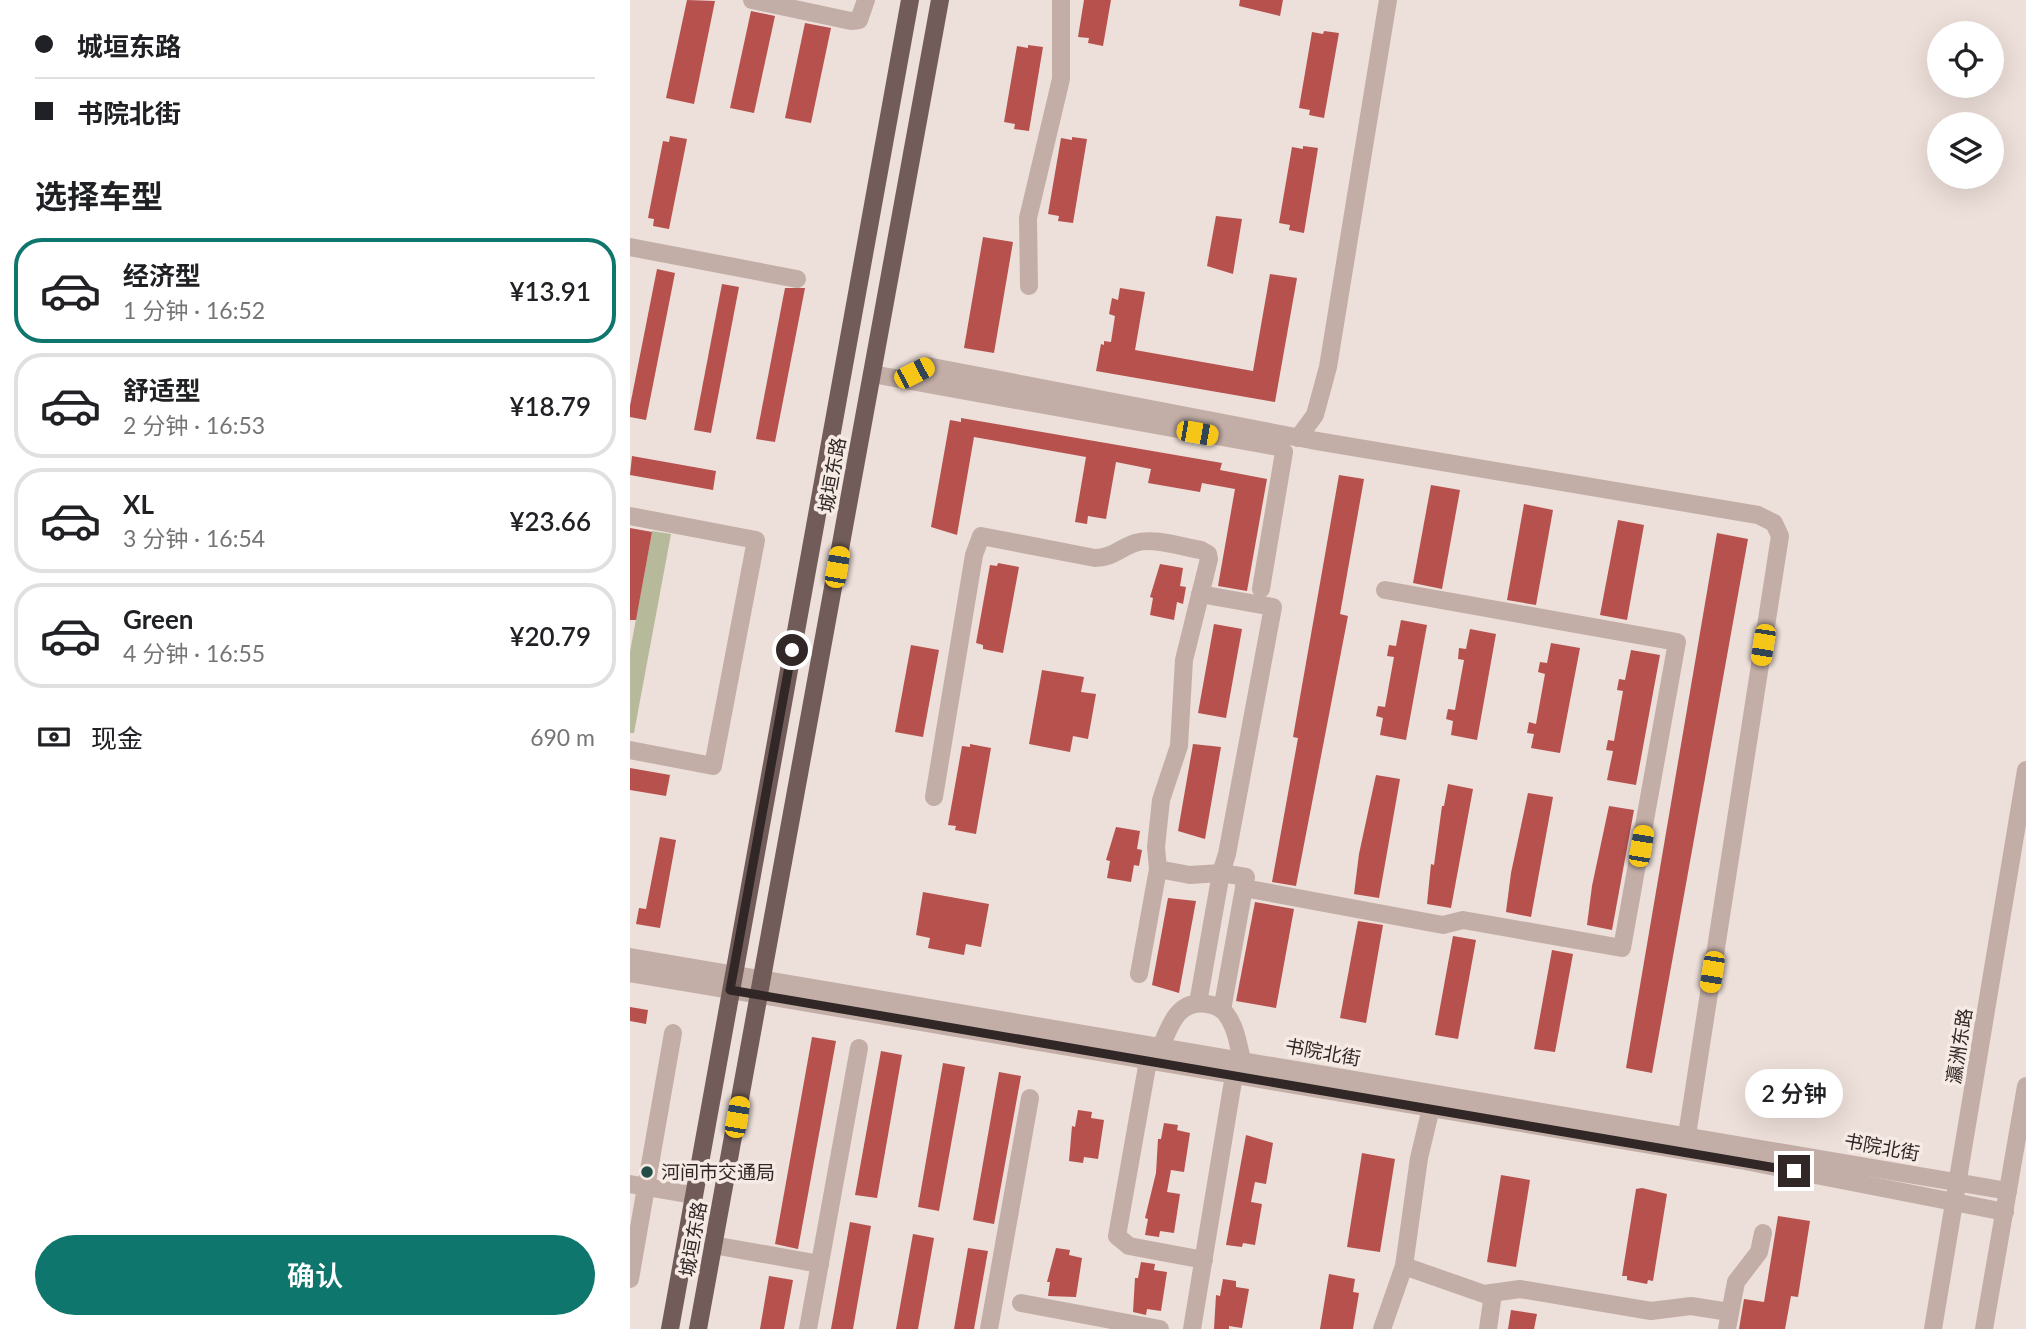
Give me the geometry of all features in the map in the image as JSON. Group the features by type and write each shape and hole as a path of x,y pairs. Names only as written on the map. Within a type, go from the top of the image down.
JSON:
{"main road":[{"name":"城垣东路","path":"670,1329 911,0"},
{"name":"城垣东路","path":"698,1329 940,0"}],"street":[{"path":"752,0 851,21 859,20 866,0"},
{"path":"1029,286 1028,218 1061,79 1061,0"},
{"path":"1298,438 1315,415 1328,367 1388,0"},
{"path":"630,247 797,278"},
{"path":"901,379 927,366 1298,438 1745,513 1774,523 1780,536 1687,1135"},
{"path":"872,374 1278,447 1284,452 1261,589"},
{"path":"630,516 756,540 713,766 630,750"},
{"path":"934,797 974,555 981,536 1095,558 1114,555 1135,543 1201,550 1209,559 1184,660 1179,746 1161,800 1156,847 1158,869 1139,974"},
{"path":"1244,888 1443,925 1463,919 1622,948 1677,642 1385,590"},
{"path":"1198,1003 1273,607 1200,594"},
{"name":"瀛洲东路","path":"1933,1329 2026,770"},
{"path":"1158,869 1190,875 1221,873 1246,877 1222,1010 1237,1038 1238,1068 1192,1329"},
{"name":"书院北街","path":"630,957 731,982 1148,1060 1238,1068 1687,1135 2008,1191"},
{"name":"书院北街","path":"630,973 731,982"},
{"name":"书院北街","path":"760,987 1161,1047 1238,1068 1431,1108 1740,1160 2005,1212"},
{"path":"1161,1047 1170,1023 1189,1004 1198,1003 1222,1010"},
{"path":"630,1279 638,1185 673,1033"},
{"path":"808,1329 859,1048"},
{"path":"1148,1060 1116,1236 1129,1246 1204,1259"},
{"path":"1984,1329 2026,1086"},
{"path":"989,1329 1030,1098"},
{"path":"1382,1329 1404,1266 1419,1158 1431,1108"},
{"path":"638,1185 693,1195"},
{"path":"1404,1266 1472,1291 1493,1294 1520,1289 1651,1311 1691,1306 1728,1321 1735,1282 1759,1252 1763,1233"},
{"path":"713,1245 820,1264"},
{"path":"1488,1329 1493,1294"},
{"path":"1021,1303 1160,1329"}],"green space":[{"path":"652,531 671,534 634,733 630,733 630,652"}],"building":[{"path":"687,0 715,1 694,104 666,98"},
{"path":"1084,0 1111,0 1103,46 1088,43 1089,38 1078,37"},
{"path":"1240,0 1283,0 1280,16 1239,6"},
{"path":"751,11 775,16 754,113 730,108"},
{"path":"805,23 831,28 811,123 785,118"},
{"path":"1324,31 1339,33 1324,118 1309,115 1310,110 1299,108 1312,32 1323,34"},
{"path":"1028,45 1043,47 1029,131 1014,129 1015,124 1004,122 1017,46 1028,48"},
{"path":"670,136 687,139 669,229 653,226 654,219 648,218 663,141 669,142"},
{"path":"1072,137 1087,139 1073,223 1058,221 1059,216 1048,214 1061,138 1072,140"},
{"path":"1303,146 1318,148 1304,233 1289,230 1290,225 1279,223 1292,147 1303,149"},
{"path":"1216,216 1242,219 1233,274 1207,266"},
{"path":"983,237 1013,242 994,353 964,348"},
{"path":"657,269 675,273 646,420 630,417 630,406"},
{"path":"1270,274 1297,278 1275,402 1096,371 1101,344 1104,345 1104,341 1111,342 1115,316 1109,314 1112,298 1118,300 1120,288 1145,292 1135,350 1253,371"},
{"path":"722,284 739,287 711,433 694,430"},
{"path":"785,288 805,288 775,442 756,439"},
{"path":"961,418 1222,463 1220,470 1267,479 1247,591 1218,586 1235,489 1202,483 1200,492 1148,483 1151,469 1116,462 1106,519 1088,516 1087,524 1075,522 1086,457 974,437 957,535 931,527 950,420 961,422"},
{"path":"632,456 716,471 713,490 630,475"},
{"path":"1339,475 1364,479 1340,614 1348,616 1296,886 1272,882 1298,738 1293,737"},
{"path":"1431,485 1460,490 1442,589 1413,583"},
{"path":"1524,504 1553,510 1536,605 1507,600"},
{"path":"1618,520 1644,525 1627,620 1600,615"},
{"path":"630,528 652,532 636,620 630,620"},
{"path":"1717,533 1748,539 1652,1073 1626,1068"},
{"path":"998,563 1019,567 1003,653 983,649 983,645 976,643 990,565 997,566"},
{"path":"1160,564 1183,568 1180,586 1186,587 1183,604 1177,602 1174,620 1150,615 1153,598 1150,597"},
{"path":"1401,620 1427,625 1406,740 1380,735 1383,718 1376,716 1378,706 1385,707 1394,657 1387,656 1389,645 1396,646"},
{"path":"1214,624 1242,629 1226,718 1198,713"},
{"path":"1470,629 1496,634 1477,740 1451,735 1453,721 1446,719 1448,709 1455,710 1464,660 1458,659 1459,648 1466,649"},
{"path":"1551,643 1580,648 1560,753 1531,748 1534,734 1527,733 1529,722 1536,724 1545,674 1538,672 1540,662 1547,663"},
{"path":"911,645 939,650 923,737 895,732"},
{"path":"1631,650 1660,655 1636,785 1607,780 1613,751 1606,750 1608,740 1614,741 1623,691 1617,690 1619,679 1625,680"},
{"path":"1042,670 1084,677 1081,692 1096,694 1088,739 1073,736 1070,752 1029,744"},
{"path":"970,744 991,748 976,834 955,830 956,826 948,825 962,746 970,747"},
{"path":"1193,744 1221,747 1205,839 1178,831"},
{"path":"630,768 670,775 666,796 630,790"},
{"path":"1376,775 1400,779 1379,898 1354,894 1359,854"},
{"path":"1448,784 1473,789 1451,908 1427,904 1431,864 1434,865 1442,806"},
{"path":"1528,793 1553,797 1531,917 1506,912 1511,873"},
{"path":"1609,806 1634,810 1612,930 1587,925 1592,886"},
{"path":"1116,827 1140,831 1137,849 1142,850 1139,866 1134,865 1131,882 1107,878 1110,861 1106,860"},
{"path":"660,837 676,840 660,928 636,924 639,908 646,909"},
{"path":"923,892 989,904 981,947 966,944 964,955 928,948 930,938 916,935"},
{"path":"1168,898 1196,901 1179,993 1152,985"},
{"path":"1255,902 1294,909 1276,1008 1236,1001"},
{"path":"1358,921 1383,925 1366,1023 1340,1018"},
{"path":"1453,936 1476,940 1458,1039 1435,1035"},
{"path":"1552,950 1573,954 1555,1052 1534,1049"},
{"path":"630,1007 648,1010 646,1024 630,1021"},
{"path":"812,1037 836,1041 798,1249 775,1244"},
{"path":"881,1051 902,1055 877,1198 855,1195"},
{"path":"943,1063 965,1067 939,1211 918,1207"},
{"path":"999,1072 1021,1076 994,1224 973,1220"},
{"path":"1078,1110 1092,1112 1091,1118 1104,1120 1098,1159 1084,1157 1083,1163 1069,1161 1072,1126 1075,1127"},
{"path":"1164,1123 1178,1125 1177,1130 1190,1133 1184,1172 1171,1170 1167,1192 1180,1194 1174,1233 1160,1231 1159,1237 1145,1235 1148,1219 1145,1218 1156,1173 1158,1139 1161,1139"},
{"path":"1246,1135 1273,1143 1266,1184 1255,1182 1251,1202 1262,1204 1255,1245 1243,1243 1242,1247 1226,1245"},
{"path":"1362,1153 1395,1159 1380,1252 1347,1247"},
{"path":"1501,1175 1530,1180 1516,1267 1487,1262"},
{"path":"1636,1189 1667,1194 1653,1281 1648,1280 1647,1284 1627,1280 1627,1276 1622,1276"},
{"path":"1778,1216 1810,1221 1798,1297 1791,1296 1785,1329 1739,1329 1744,1299 1764,1302"},
{"path":"850,1222 871,1226 853,1329 831,1329"},
{"path":"913,1234 934,1238 918,1329 896,1329"},
{"path":"968,1248 988,1251 974,1329 954,1329"},
{"path":"1056,1248 1070,1250 1069,1255 1082,1258 1076,1297 1048,1296 1050,1282 1047,1282"},
{"path":"1141,1262 1155,1264 1154,1270 1167,1272 1161,1311 1147,1309 1146,1315 1133,1312 1135,1278 1138,1278"},
{"path":"1329,1274 1355,1279 1353,1292 1359,1293 1353,1329 1320,1329"},
{"path":"769,1276 793,1280 784,1329 760,1329"},
{"path":"1223,1279 1236,1281 1236,1287 1249,1289 1242,1328 1229,1326 1229,1329 1214,1329 1216,1295 1220,1296"},
{"path":"1511,1310 1537,1314 1534,1329 1508,1329"}],"place":[{"name":"河间市交通局","path":"647,1172"}],"route":[{"path":"792,650 730,990 1794,1171"}]}
